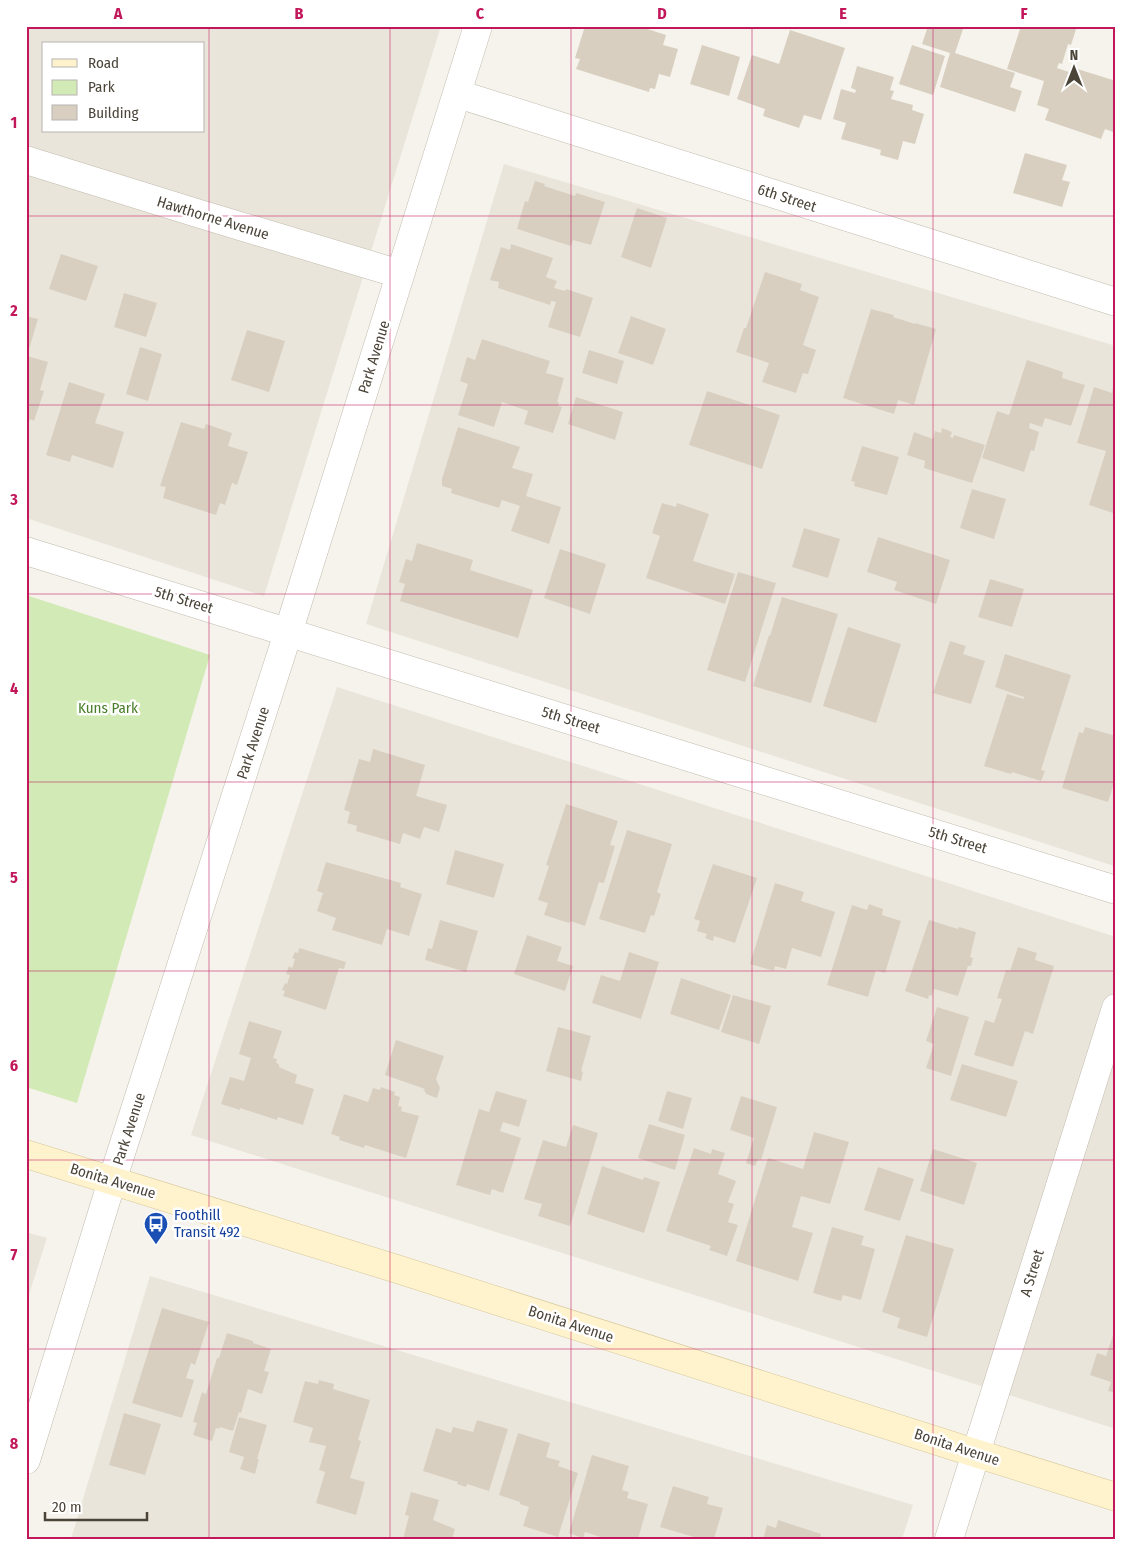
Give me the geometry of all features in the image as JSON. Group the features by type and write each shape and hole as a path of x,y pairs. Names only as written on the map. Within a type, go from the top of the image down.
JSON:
{"main road":[{"name":"Bonita Avenue","path":"26,1154 388,1266 1116,1497"}],"street":[{"name":"Park Avenue","path":"26,1460 112,1181 288,633 478,26"},
{"name":"6th Street","path":"458,94 1116,302"},
{"name":"Hawthorne Avenue","path":"26,160 400,274"},
{"name":"5th Street","path":"26,551 1116,890"},
{"name":"A Street","path":"949,1539 1116,1008"}],"shaded area":[{"path":"26,26 441,26 264,596 26,518"},
{"path":"504,164 1116,346 1116,862 1114,866 366,624"},
{"path":"337,687 1116,937 1116,1429 191,1135"},
{"path":"26,1232 47,1238 26,1304"},
{"path":"150,1276 913,1505 902,1539 71,1539"}],"green space":[{"name":"Kuns Park","path":"26,595 210,655 77,1103 26,1087"}],"building":[{"path":"585,26 638,26 666,35 663,45 678,49 670,77 659,74 655,89 650,88 649,92 576,69 580,59 575,58"},
{"path":"928,26 964,26 955,53 1015,73 1010,87 1022,91 1015,112 940,87 950,53 922,44"},
{"path":"1021,26 1077,26 1071,45 1068,44 1062,64 1059,63 1057,68 1069,72 1071,67 1116,81 1116,133 1105,129 1101,139 1045,120 1049,109 1037,105 1044,81 1007,69"},
{"path":"790,30 845,48 821,120 804,115 799,128 763,116 765,109 737,99 752,55 779,64"},
{"path":"702,45 740,57 729,96 690,84"},
{"path":"912,45 945,56 933,95 899,84"},
{"path":"857,66 894,77 890,90 894,91 891,99 913,105 912,110 924,114 915,144 903,141 898,160 880,155 881,150 841,139 846,123 833,119 841,89 855,93 856,90 851,88"},
{"path":"1025,153 1067,165 1062,180 1070,182 1062,207 1013,193"},
{"path":"535,181 545,184 544,186 575,196 576,193 605,202 591,245 573,240 571,246 517,229 525,201 528,202"},
{"path":"637,208 667,218 651,268 621,257"},
{"path":"511,244 553,258 546,277 557,281 554,288 565,291 566,289 593,298 580,337 548,327 556,302 551,301 550,305 498,288 499,282 490,280 501,247 510,250"},
{"path":"61,254 98,266 86,301 49,289"},
{"path":"765,272 802,284 800,290 819,297 803,345 816,350 808,374 803,373 796,393 762,382 769,363 736,352"},
{"path":"124,293 157,303 146,337 114,327"},
{"path":"871,309 936,329 914,405 898,400 894,414 843,398"},
{"path":"26,316 38,319 27,356 48,362 40,390 44,391 34,421 30,419 27,431"},
{"path":"631,316 666,329 653,365 618,353"},
{"path":"247,330 285,341 269,392 231,380"},
{"path":"482,339 550,361 546,373 564,378 557,402 559,402 558,406 562,407 553,433 524,424 528,411 502,402 494,427 458,415 468,384 460,381 467,357 475,360"},
{"path":"140,347 162,354 148,401 126,394"},
{"path":"589,350 624,361 617,384 582,373"},
{"path":"1027,360 1063,372 1062,378 1085,385 1071,426 1045,418 1042,427 1030,423 1029,428 1039,432 1034,451 1031,450 1024,472 982,458 997,411 1009,415"},
{"path":"69,382 105,394 95,423 124,432 113,468 72,455 70,462 46,455"},
{"path":"1094,387 1112,393 1113,387 1116,388 1116,514 1089,505 1106,451 1077,443"},
{"path":"707,391 780,415 762,469 689,445"},
{"path":"576,397 623,412 615,440 568,424"},
{"path":"181,422 204,429 206,424 232,433 228,446 248,452 237,485 232,483 225,505 220,503 216,515 163,498 166,487 160,486"},
{"path":"458,427 520,447 512,468 533,474 526,496 561,507 549,544 511,531 520,506 502,500 499,508 451,493 452,489 442,486 442,479"},
{"path":"942,428 952,432 950,437 953,438 954,435 985,445 972,483 924,468 925,461 907,455 914,432 933,439 935,431 941,433"},
{"path":"862,446 899,457 887,495 854,486 855,482 851,481"},
{"path":"972,489 1006,499 994,539 960,528"},
{"path":"662,503 676,507 677,503 709,514 693,561 735,574 725,604 646,578 660,536 652,533"},
{"path":"804,528 840,539 828,578 792,567"},
{"path":"878,537 950,560 936,604 894,590 897,582 867,572"},
{"path":"417,543 473,560 470,570 533,590 518,638 400,601 405,584 399,582 406,559 412,561"},
{"path":"560,549 606,564 590,614 544,598"},
{"path":"738,572 776,583 745,682 707,670"},
{"path":"990,579 1024,589 1012,627 978,617"},
{"path":"782,597 838,614 811,703 753,686"},
{"path":"848,627 901,644 876,723 823,706"},
{"path":"950,641 966,646 963,654 985,661 971,704 933,693"},
{"path":"1005,654 1071,675 1041,770 1045,771 1041,781 984,766 1007,694 1024,699 1024,697 995,687"},
{"path":"1085,727 1116,736 1116,777 1108,802 1062,788 1079,732 1083,733"},
{"path":"373,749 425,765 416,796 447,805 439,832 424,827 420,839 403,833 400,844 356,831 357,826 347,823 350,812 344,810 359,759 370,762"},
{"path":"566,804 618,821 610,845 615,846 604,883 599,882 585,926 544,915 548,903 538,900 549,866 546,865"},
{"path":"627,830 672,844 657,892 661,894 654,916 651,915 645,933 599,919"},
{"path":"455,850 504,864 494,898 446,884"},
{"path":"326,862 401,883 400,887 422,894 409,936 387,929 382,945 332,930 336,918 317,911 323,893 317,891"},
{"path":"713,864 757,878 735,943 714,936 713,941 705,938 707,934 697,931 700,921 694,919"},
{"path":"775,883 804,892 801,901 835,912 821,957 792,948 786,969 775,966 774,971 750,964"},
{"path":"869,904 883,909 882,915 901,921 885,973 876,970 868,997 827,985 852,905 867,910"},
{"path":"440,920 478,931 466,972 425,960 428,948 432,949"},
{"path":"929,920 958,929 959,927 976,932 970,957 973,958 971,966 968,966 958,996 934,989 932,996 929,995 928,999 905,991"},
{"path":"527,935 562,947 557,961 573,966 565,991 514,974"},
{"path":"1018,947 1037,953 1035,960 1054,966 1033,1034 1025,1031 1013,1067 974,1055 985,1020 994,1023 1002,999 997,998 1006,970 1010,971"},
{"path":"299,948 346,962 344,969 339,968 326,1010 283,996 285,991 282,990 285,983 287,984 290,975 286,974 289,966 292,968 295,959 292,958 295,952 298,953"},
{"path":"629,952 659,962 641,1019 592,1003 601,975 620,981"},
{"path":"681,978 731,995 719,1030 670,1014"},
{"path":"733,995 771,1006 759,1044 721,1032"},
{"path":"937,1007 969,1017 951,1076 926,1068 934,1044 926,1041"},
{"path":"249,1021 282,1031 273,1058 277,1059 276,1063 279,1064 279,1067 297,1075 295,1083 314,1089 303,1125 278,1117 277,1120 221,1104 230,1077 244,1081 251,1058 239,1054"},
{"path":"558,1027 591,1036 581,1071 583,1072 581,1081 546,1071"},
{"path":"396,1040 444,1056 436,1079 440,1088 437,1098 426,1094 425,1089 385,1075"},
{"path":"962,1064 1018,1081 1006,1117 950,1100"},
{"path":"381,1087 395,1092 394,1095 400,1097 398,1106 402,1107 401,1111 419,1116 406,1158 365,1145 364,1148 339,1140 340,1137 331,1134 344,1094 368,1102 373,1088 380,1090"},
{"path":"496,1091 527,1100 519,1127 503,1122 500,1131 521,1138 503,1193 492,1189 490,1195 456,1185 479,1109 489,1112"},
{"path":"667,1091 692,1098 683,1129 658,1121"},
{"path":"741,1096 777,1107 761,1160 758,1159 755,1166 746,1163 754,1138 730,1130"},
{"path":"649,1124 685,1135 675,1170 638,1158"},
{"path":"573,1125 598,1133 570,1226 538,1216 542,1204 524,1199 543,1140 566,1147"},
{"path":"814,1132 849,1142 830,1204 801,1196 792,1227 813,1233 798,1281 736,1261 768,1158 803,1169"},
{"path":"694,1148 711,1154 712,1149 725,1153 718,1174 736,1181 728,1202 734,1204 728,1222 738,1225 727,1256 709,1250 711,1246 666,1231"},
{"path":"933,1149 977,1163 964,1205 920,1191"},
{"path":"602,1166 643,1180 644,1177 660,1182 644,1233 587,1214"},
{"path":"878,1167 914,1179 900,1221 864,1210"},
{"path":"832,1227 864,1236 861,1245 875,1249 861,1300 843,1295 841,1301 813,1293"},
{"path":"906,1235 954,1249 927,1337 897,1328 900,1318 882,1312"},
{"path":"162,1308 209,1322 195,1365 191,1363 186,1378 194,1380 182,1418 132,1403"},
{"path":"1116,1326 1116,1393 1108,1391 1111,1382 1090,1375 1097,1353 1106,1356"},
{"path":"227,1333 271,1349 264,1371 269,1372 262,1394 248,1389 233,1431 220,1427 219,1429 216,1428 212,1441 193,1435 197,1423 193,1422 202,1392 206,1394"},
{"path":"319,1380 334,1384 333,1389 370,1400 358,1440 361,1441 350,1478 365,1482 356,1515 316,1503 325,1472 319,1470 326,1446 309,1442 313,1428 293,1422 305,1381 318,1384"},
{"path":"124,1413 161,1424 145,1475 109,1465"},
{"path":"239,1417 267,1425 257,1459 259,1459 255,1474 240,1469 244,1457 229,1452"},
{"path":"477,1420 508,1429 489,1491 467,1484 466,1487 457,1484 458,1482 423,1471 436,1428 451,1433 453,1427 473,1432"},
{"path":"518,1433 550,1443 546,1457 560,1461 558,1466 578,1473 558,1537 523,1526 529,1507 499,1495"},
{"path":"592,1455 629,1466 622,1490 629,1492 627,1498 648,1504 638,1539 607,1539 585,1532 583,1538 569,1533"},
{"path":"673,1486 709,1497 707,1504 723,1508 714,1539 694,1539 694,1537 660,1527"},
{"path":"411,1492 439,1500 433,1520 455,1529 452,1539 403,1539 409,1516 405,1515"},
{"path":"778,1520 821,1534 820,1539 763,1539 767,1525 776,1528"}],"place":[{"name":"Foothill Transit 492","path":"156,1245"}]}
